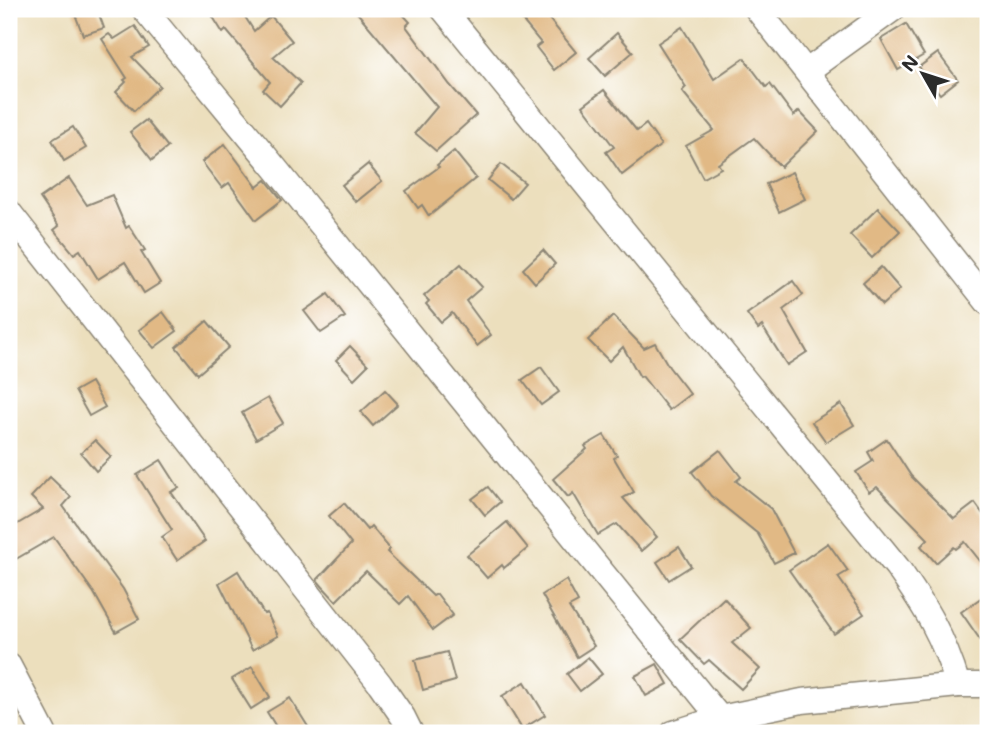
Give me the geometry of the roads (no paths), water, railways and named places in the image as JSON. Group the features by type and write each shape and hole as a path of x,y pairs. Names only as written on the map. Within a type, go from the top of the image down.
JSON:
{"street":[{"path":"144,9 294,190 720,718"},
{"path":"443,9 897,567 927,609 948,654 958,685"},
{"path":"757,9 988,303"},
{"path":"807,71 892,9"},
{"path":"9,212 380,684 411,733"},
{"path":"9,666 44,733"},
{"path":"673,733 720,718 802,701 958,685 988,685"}]}
